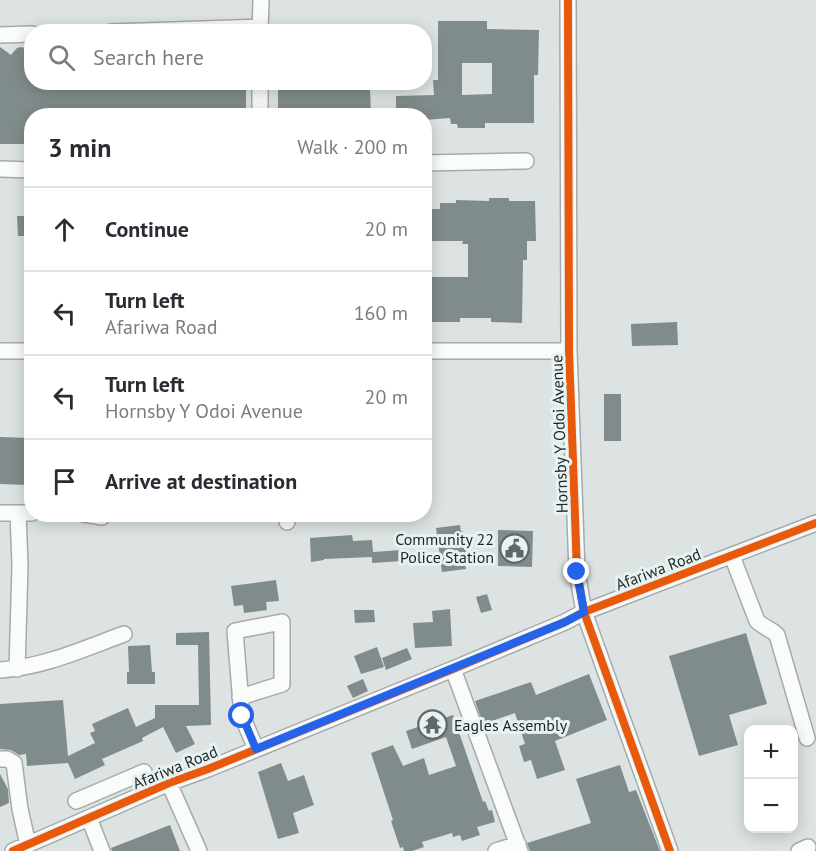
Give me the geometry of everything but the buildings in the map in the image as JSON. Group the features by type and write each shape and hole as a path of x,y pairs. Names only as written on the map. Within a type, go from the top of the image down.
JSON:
{"street":[{"path":"260,24 261,0"},
{"name":"Hornsby Y Odoi Avenue","path":"568,0 569,351 577,572 584,612 670,851"},
{"path":"0,34 24,34"},
{"path":"260,90 260,108"},
{"path":"432,163 526,161"},
{"path":"0,169 24,170"},
{"path":"0,351 24,351"},
{"path":"432,351 569,351"},
{"path":"0,513 24,513"},
{"path":"16,669 24,522"},
{"name":"Afariwa Road","path":"13,851 169,783 453,669 584,612 816,524"},
{"path":"732,556 757,621 777,635 807,738"},
{"path":"240,697 282,684 282,622 235,631 240,697 242,716 256,749"},
{"path":"0,670 54,661 124,634"},
{"path":"453,669 519,848 496,851"},
{"path":"0,759 7,759 14,763 20,809 28,844"},
{"path":"76,801 139,774 142,795"},
{"path":"169,783 199,851"},
{"path":"96,792 105,811"},
{"path":"89,818 102,851"}],"cycle path":[{"path":"568,0 569,351 577,572 584,612 670,851"},
{"path":"13,851 169,783 453,669 584,612 816,523"}],"place":[{"name":"Community 22 Police Station","path":"515,548"},
{"name":"Eagles Assembly","path":"433,725"}],"route":[{"path":"242,716 256,749 565,622 584,612 577,572"}]}
